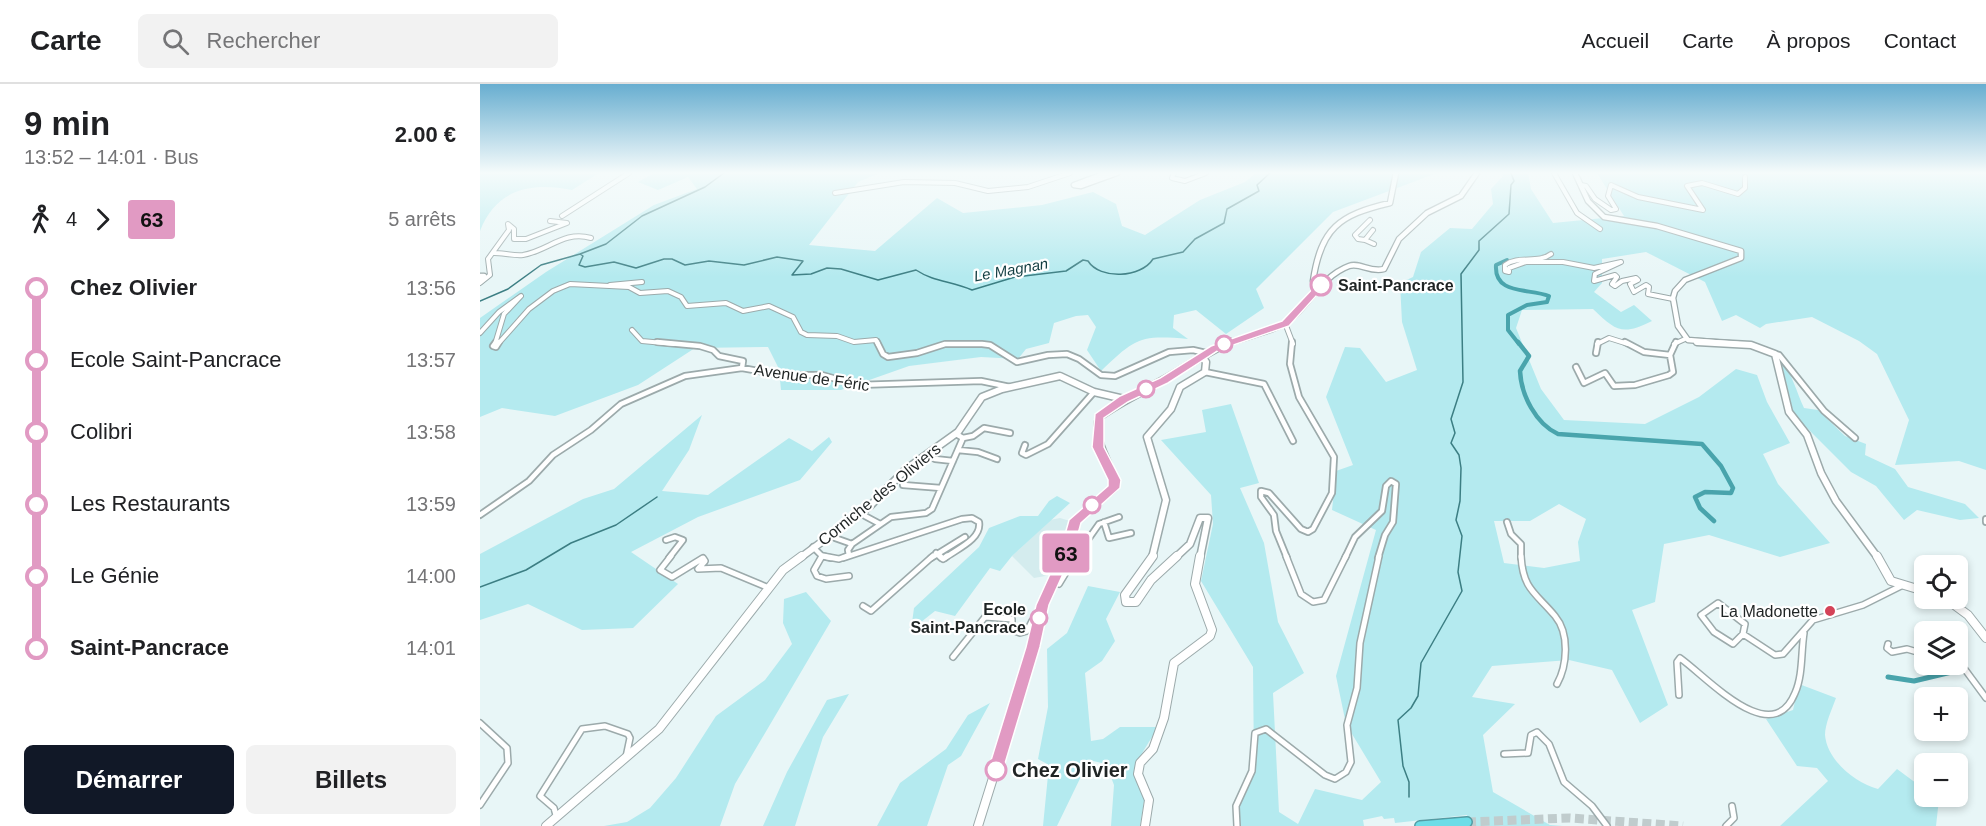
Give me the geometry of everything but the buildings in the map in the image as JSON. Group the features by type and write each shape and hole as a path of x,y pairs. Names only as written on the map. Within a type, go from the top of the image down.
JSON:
{"highway":[{"path":"1420,826 1467,822"}],"street":[{"path":"562,216 575,208"},
{"path":"1318,287 1313,281 1317,256 1328,232 1359,210 1370,208"},
{"path":"978,826 1028,664 1039,618 1050,587 1067,552 1076,520 1114,488 1114,480 1100,454 1096,423 1102,414 1124,399 1164,380 1203,354 1285,324 1318,287 1353,265 1373,272 1384,269 1399,239 1427,213 1437,208"},
{"path":"1573,208 1588,223 1600,228"},
{"path":"1594,208 1604,218 1657,226 1741,252 1741,258 1722,267 1688,277 1677,289 1673,299 1678,328 1685,339"},
{"path":"1691,208 1703,210 1701,208"},
{"path":"1370,220 1355,235 1358,239 1374,243"},
{"path":"480,280 490,275 488,259 495,253 509,230 508,224 514,229 514,239 523,240 567,223 551,223 550,221"},
{"path":"1365,240 1373,230"},
{"path":"495,253 522,255 555,241 578,236 591,238"},
{"path":"1549,253 1546,258 1510,261 1504,268 1509,272 1509,268 1526,262 1563,262 1594,268 1621,262 1595,274 1594,281 1597,282 1614,275 1617,277 1612,284 1615,285 1636,278 1638,280 1630,284 1635,292 1646,285 1649,287 1648,294 1673,299"},
{"path":"608,285 642,282"},
{"path":"480,333 518,296 521,297 504,314 498,331 498,339 493,347 498,346 507,331 529,309 558,288 576,283 633,288 640,293 672,292 681,297 687,306 726,303 743,310 769,306 793,317 801,332 807,335 837,336 854,342 876,340 883,354 888,357 917,353 945,344 982,344 990,345 1017,362 1039,356 1067,354 1077,356 1102,376 1113,377 1161,354 1196,350 1203,354 1206,362 1205,372"},
{"path":"1237,826 1234,803 1251,773 1255,733 1266,729 1278,736 1322,775 1335,779 1346,772 1351,762 1347,725 1357,688 1365,617 1385,535 1393,522 1396,484 1391,481 1386,486 1382,511 1355,537 1324,600 1313,602 1301,594 1276,531 1274,515 1261,497 1261,491 1265,490 1269,493 1295,523 1308,532 1313,529 1332,493 1334,457 1299,398 1290,364 1293,345 1285,324"},
{"path":"632,330 641,337 642,341 700,346 713,350 719,356 743,361 742,368"},
{"path":"1596,353 1597,343 1610,338 1621,339 1648,353 1670,355"},
{"path":"1576,366 1584,383 1605,373 1614,386 1625,388 1668,377 1673,372 1670,355 1674,343 1685,339 1698,343 1744,343 1779,355 1802,386 1833,419 1855,438"},
{"path":"1775,354 1789,412 1807,435 1830,492 1879,559 1888,578 1901,586 1914,589"},
{"name":"Avenue de Féric","path":"480,515 529,481 553,455 591,430 621,404 647,395 676,379 742,368 780,375 822,375 858,385 885,386 981,381 1010,387"},
{"path":"1145,826 1149,800 1138,774 1140,763 1153,749 1164,718 1174,663 1210,636 1212,630 1195,584 1208,518 1200,518 1197,521 1190,544 1151,580 1136,602 1126,602 1125,595 1154,555 1166,500 1146,437 1171,409 1180,387 1205,372 1262,383 1293,441"},
{"name":"Corniche des Oliviers","path":"546,826 556,815 626,760 667,720 788,565 870,506 905,470 956,434 966,424 982,397 1010,387 1060,376 1094,392 1124,399"},
{"path":"1025,445 1022,453 1026,455 1048,444 1094,392"},
{"path":"956,434 963,438 973,436 984,428 1010,433"},
{"path":"849,555 848,550 852,544 894,516 929,512 963,438"},
{"path":"958,450 978,452 998,459"},
{"path":"934,459 953,461"},
{"path":"903,485 941,488"},
{"path":"865,516 880,524"},
{"path":"1059,584 1069,565 1104,522 1119,517"},
{"path":"813,547 822,556 832,559 919,535 962,519 972,518 979,522 980,528 975,537 943,559 936,554"},
{"path":"1104,522 1109,538 1131,533"},
{"path":"1507,522 1511,534 1521,544 1522,572 1534,596 1557,618 1565,646 1565,670 1557,684"},
{"path":"666,540 675,537 682,540 660,570 667,576 672,577 703,558 705,561 698,569 721,568 768,588"},
{"path":"863,606 871,611 891,591 936,554 965,537"},
{"path":"835,538 852,544"},
{"path":"822,556 814,570 817,576 826,579 849,576"},
{"path":"1743,634 1774,655 1783,654 1813,620 1863,605 1901,586"},
{"path":"1718,603 1724,605 1746,624 1743,634 1733,644 1728,643 1703,620 1701,615 1718,603"},
{"path":"1960,609 1968,615 1986,638"},
{"path":"954,657 985,617 1012,619 1012,630 1020,633 1027,631 1032,621 1039,618"},
{"path":"1679,695 1677,663 1680,658 1739,704 1768,716 1780,715 1788,709 1796,692 1804,631"},
{"path":"1888,644 1887,648 1892,652 1906,649 1914,651"},
{"path":"1968,674 1986,698"},
{"path":"480,723 507,748 508,763 480,805"},
{"path":"556,815 554,808 540,795 582,729 596,726 615,728 628,734 630,738 626,760"},
{"path":"1504,754 1528,753 1531,735 1537,732 1549,744 1564,782 1592,806 1606,826"},
{"path":"1726,826 1734,818 1732,806"}],"shaded area":[{"path":"480,208 494,208 487,217 480,231"},
{"path":"650,208 838,208 809,245 875,251 926,208 954,208 963,213 1016,208 1117,208 1122,226 1145,235 1188,208 1345,208 1333,212 1256,289 1264,308 1226,334 1196,310 1174,315 1173,328 1188,339 1159,338 1139,341 1122,352 1101,371 1087,350 1096,327 1088,315 1054,323 1049,343 1026,349 1018,359 981,357 909,366 841,390 781,390 779,369 768,347 695,348 638,385 555,416 502,408 480,417 480,318 546,272"},
{"path":"1490,208 1543,208 1553,223 1624,216 1619,208 1986,208 1986,470 1959,461 1895,465 1909,420 1877,354 1859,341 1812,317 1766,324 1760,328 1736,315 1722,321 1705,282 1646,252 1602,259 1602,283 1594,292 1621,312 1634,305 1652,321 1626,330 1614,326 1593,309 1522,310 1516,328 1541,389 1564,420 1645,424 1699,397 1736,369 1757,375 1767,402 1790,443 1763,454 1778,484 1830,543 1780,557 1709,535 1664,544 1655,602 1632,610 1668,705 1640,723 1612,670 1569,660 1492,666 1472,697 1515,704 1483,735 1493,792 1550,825 1563,826 1469,826 1467,815 1395,823 1394,818 1384,819 1382,816 1363,820 1364,826 1240,826 1238,804 1254,768 1253,667 1201,581 1213,524 1211,495 1161,440 1206,432 1202,410 1231,404 1259,483 1240,488 1264,543 1278,622 1304,673 1273,693 1279,812 1298,824 1315,789 1362,800 1381,782 1346,724 1336,676 1376,530 1332,510 1336,471 1353,465 1326,397 1345,347 1360,348 1386,382 1417,370 1402,322 1400,283 1413,277 1421,252 1450,228 1472,229","holes":["1559,504 1586,519 1578,542 1580,561 1544,568 1504,563 1494,521 1530,521"]},
{"path":"1781,361 1804,408 1818,410 1845,436 1866,444 1865,455 1895,469 1908,487 1965,504 1979,518 1960,520 1917,510 1904,520 1876,486 1851,472 1794,415"},
{"path":"702,415 689,450 662,491 708,495 789,438 812,451 829,437 832,442 800,480 698,517 631,552 678,584 633,628 582,630 528,604 480,620 480,554 583,499 614,489"},
{"path":"1057,496 1070,503 1012,556 1000,571 990,568 955,616 935,611 911,630 914,608 979,547 989,528 1020,516 1038,516 1049,501"},
{"path":"1060,518 1070,521 1062,553 1051,575 1034,578 1012,556 1050,520"},
{"path":"1088,586 1120,592 1106,619 1115,641 1102,661 1085,673 1091,741 1103,739 1120,727 1158,727 1143,752 1137,768 1137,776 1145,795 1140,826 1111,826 1114,785 1106,764 1089,760 1057,826 1043,826 1049,765 1038,759 1048,707 1047,649 1067,633"},
{"path":"806,592 831,621 735,784 720,826 604,826 627,822 650,808 676,778 716,716 765,680 792,644 783,623 784,599"},
{"path":"1799,684 1836,698 1827,721 1825,735 1831,753 1837,761 1860,782 1878,789 1897,769 1914,782 1914,807 1938,807 1936,826 1780,826 1828,781 1817,768 1797,766 1766,719 1793,710"},
{"path":"849,694 823,737 795,826 763,826 787,772 827,700"},
{"path":"990,703 961,756 948,765 927,826 877,826 900,783 946,749 968,715"}],"waterway":[{"path":"580,254 606,244 642,216 660,208"},
{"name":"Le Magnan","path":"580,254 583,256 579,265 585,267 614,262 636,268 664,259 672,259 685,265 709,261 744,265 777,257 803,261 792,275 811,274 827,268 841,269 878,280 916,270 930,277 972,290 1015,277 1066,271 1083,260 1111,274 1130,273 1139,270 1153,259 1183,252 1195,239 1224,223 1227,209 1229,208"},
{"path":"1409,797 1409,782 1403,766 1398,720 1411,708 1418,696 1421,663 1462,591 1458,572 1462,536 1456,520 1460,501 1461,468 1459,455 1451,443 1455,433 1451,419 1463,382 1461,274 1479,250 1479,241 1509,214 1509,208"},
{"name":"Le Magnan","path":"480,301 508,289 541,265 580,254"},
{"path":"1507,260 1496,265 1500,281 1514,289 1549,296 1547,302 1527,305 1508,315 1508,330 1519,344"},
{"path":"1518,342 1529,356 1520,371 1523,390 1537,416 1558,434 1702,444 1721,466 1733,488 1731,493 1705,492 1695,497 1700,508 1714,521"},
{"path":"480,587 526,570 571,543 616,525 657,497"},
{"path":"1888,677 1914,681 1939,675"}],"tunnel":[{"path":"1467,822 1570,818 1683,826"}],"bus line":[{"name":"63","path":"996,770 1033,647 1042,605 1067,552 1076,520 1080,514 1114,488 1114,480 1098,447 1096,423 1099,417 1124,399 1164,380 1192,360 1215,348 1285,324 1294,317 1310,295 1321,285"}],"place":[{"name":"Saint-Pancrace","path":"1321,285"},
{"name":"La Madonette","path":"1830,611"},
{"name":"Ecole Saint-Pancrace","path":"1039,618"},
{"name":"Chez Olivier","path":"996,770"}]}
